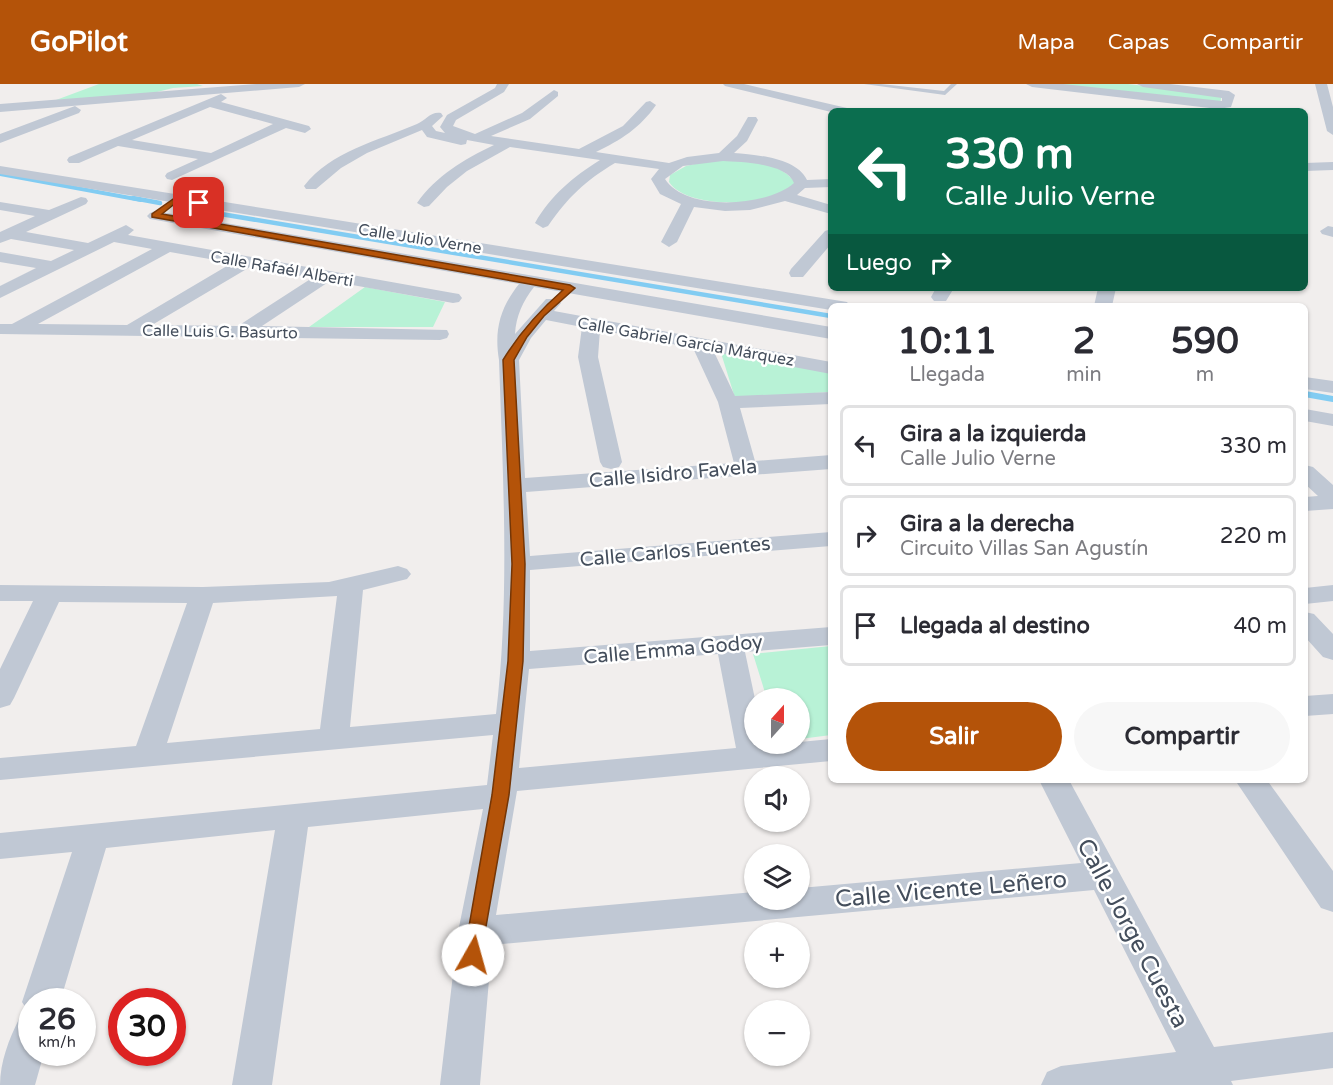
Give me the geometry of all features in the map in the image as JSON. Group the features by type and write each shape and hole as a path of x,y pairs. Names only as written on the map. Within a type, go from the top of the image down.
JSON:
{"street":[{"path":"142,97 169,90 210,85 299,84"},
{"path":"311,186 348,156 403,132 425,126 454,102 480,92 488,84"},
{"path":"503,84 500,90 446,122 446,127 451,132 503,145 666,170"},
{"path":"729,84 830,108"},
{"path":"1032,84 1218,105 1227,104 1229,95 1143,84"},
{"path":"1321,84 1333,131"},
{"path":"0,108 245,86"},
{"path":"74,160 245,86"},
{"path":"39,105 84,88"},
{"path":"476,138 526,116 554,94"},
{"path":"0,139 103,100"},
{"path":"210,103 305,129"},
{"path":"579,154 620,135 634,125 650,105"},
{"path":"723,157 742,138 752,120"},
{"path":"172,176 283,124"},
{"path":"425,126 426,130 443,138 579,154 608,162"},
{"path":"380,129 403,132"},
{"path":"117,142 213,156"},
{"path":"424,203 436,187 453,173 503,145"},
{"path":"723,157 752,159 778,165 799,177 801,184 797,191 787,197 742,206 690,201 665,191 659,185 658,179 666,170 693,160 723,157"},
{"path":"543,223 560,196 572,185 608,162"},
{"path":"1308,167 1333,166"},
{"name":"Calle Julio Verne","path":"0,170 828,304"},
{"path":"801,184 828,183"},
{"path":"787,197 828,209"},
{"path":"0,293 155,216 176,200"},
{"path":"5,236 81,201"},
{"path":"669,242 690,201"},
{"path":"0,206 52,215"},
{"name":"Calle Julio Verne","path":"155,216 828,332"},
{"path":"5,236 90,248"},
{"name":"Calle Rafaél Alberti","path":"112,237 453,298"},
{"path":"797,273 828,237"},
{"path":"8,329 167,247"},
{"path":"0,257 52,266"},
{"path":"131,330 248,261"},
{"path":"453,298 463,269"},
{"path":"243,331 326,276"},
{"path":"460,1085 476,932 502,788 516,661 518,564 508,360 504,341 505,325 510,309 530,281"},
{"path":"508,360 523,336 541,314 570,288"},
{"name":"Calle Luis G. Basurto","path":"8,329 243,331 437,342 453,298"},
{"name":"Calle Gabriel García Márquez","path":"541,314 828,367"},
{"path":"591,323 588,357 611,462"},
{"path":"702,344 728,402 746,468"},
{"path":"1308,383 1333,387"},
{"path":"728,402 828,398"},
{"path":"1308,416 1333,420"},
{"name":"Calle Isidro Favela","path":"515,486 828,462"},
{"path":"1308,475 1333,500"},
{"path":"1308,504 1333,500"},
{"name":"Calle Carlos Fuentes","path":"518,564 828,539"},
{"path":"0,593 203,596 328,590 398,574"},
{"path":"334,739 351,585"},
{"path":"1308,596 1333,593"},
{"path":"0,698 50,594"},
{"path":"147,756 203,596"},
{"path":"1308,623 1333,651"},
{"name":"Calle Emma Godoy","path":"516,661 828,636"},
{"path":"730,644 753,758"},
{"path":"1308,706 1333,704"},
{"path":"0,769 509,723"},
{"path":"0,846 294,818 502,788 828,750"},
{"name":"Calle Jorge Cuesta","path":"1056,783 1208,1076"},
{"path":"1252,783 1333,898"},
{"path":"252,1085 294,818"},
{"path":"45,988 93,837"},
{"name":"Calle Vicente Leñero","path":"476,932 1103,875"},
{"path":"1061,1085 1208,1076 1333,1050"},
{"path":"15,1085 21,1066"}],"lane":[{"path":"867,84 945,93 954,84"}],"green space":[{"path":"99,84 197,84 203,86 173,88 141,96 56,100"},
{"path":"1051,84 1128,84 1222,95 1220,103"},
{"path":"712,160 756,162 777,168 794,181 794,185 764,200 727,203 687,195 676,190 669,182 670,175 686,166"},
{"path":"365,287 445,302 433,327 309,327"},
{"path":"721,353 828,370 828,392 735,398"},
{"path":"828,646 828,735 810,738 810,688 764,688 753,654"}],"waterway":[{"path":"0,174 141,200"},
{"path":"133,198 160,203"},
{"path":"185,208 828,315"},
{"path":"1308,395 1333,399"}],"route":[{"path":"199,203 176,200 155,216 570,288 541,314 523,336 508,360 518,564 516,661 501,795 473,955"}]}
